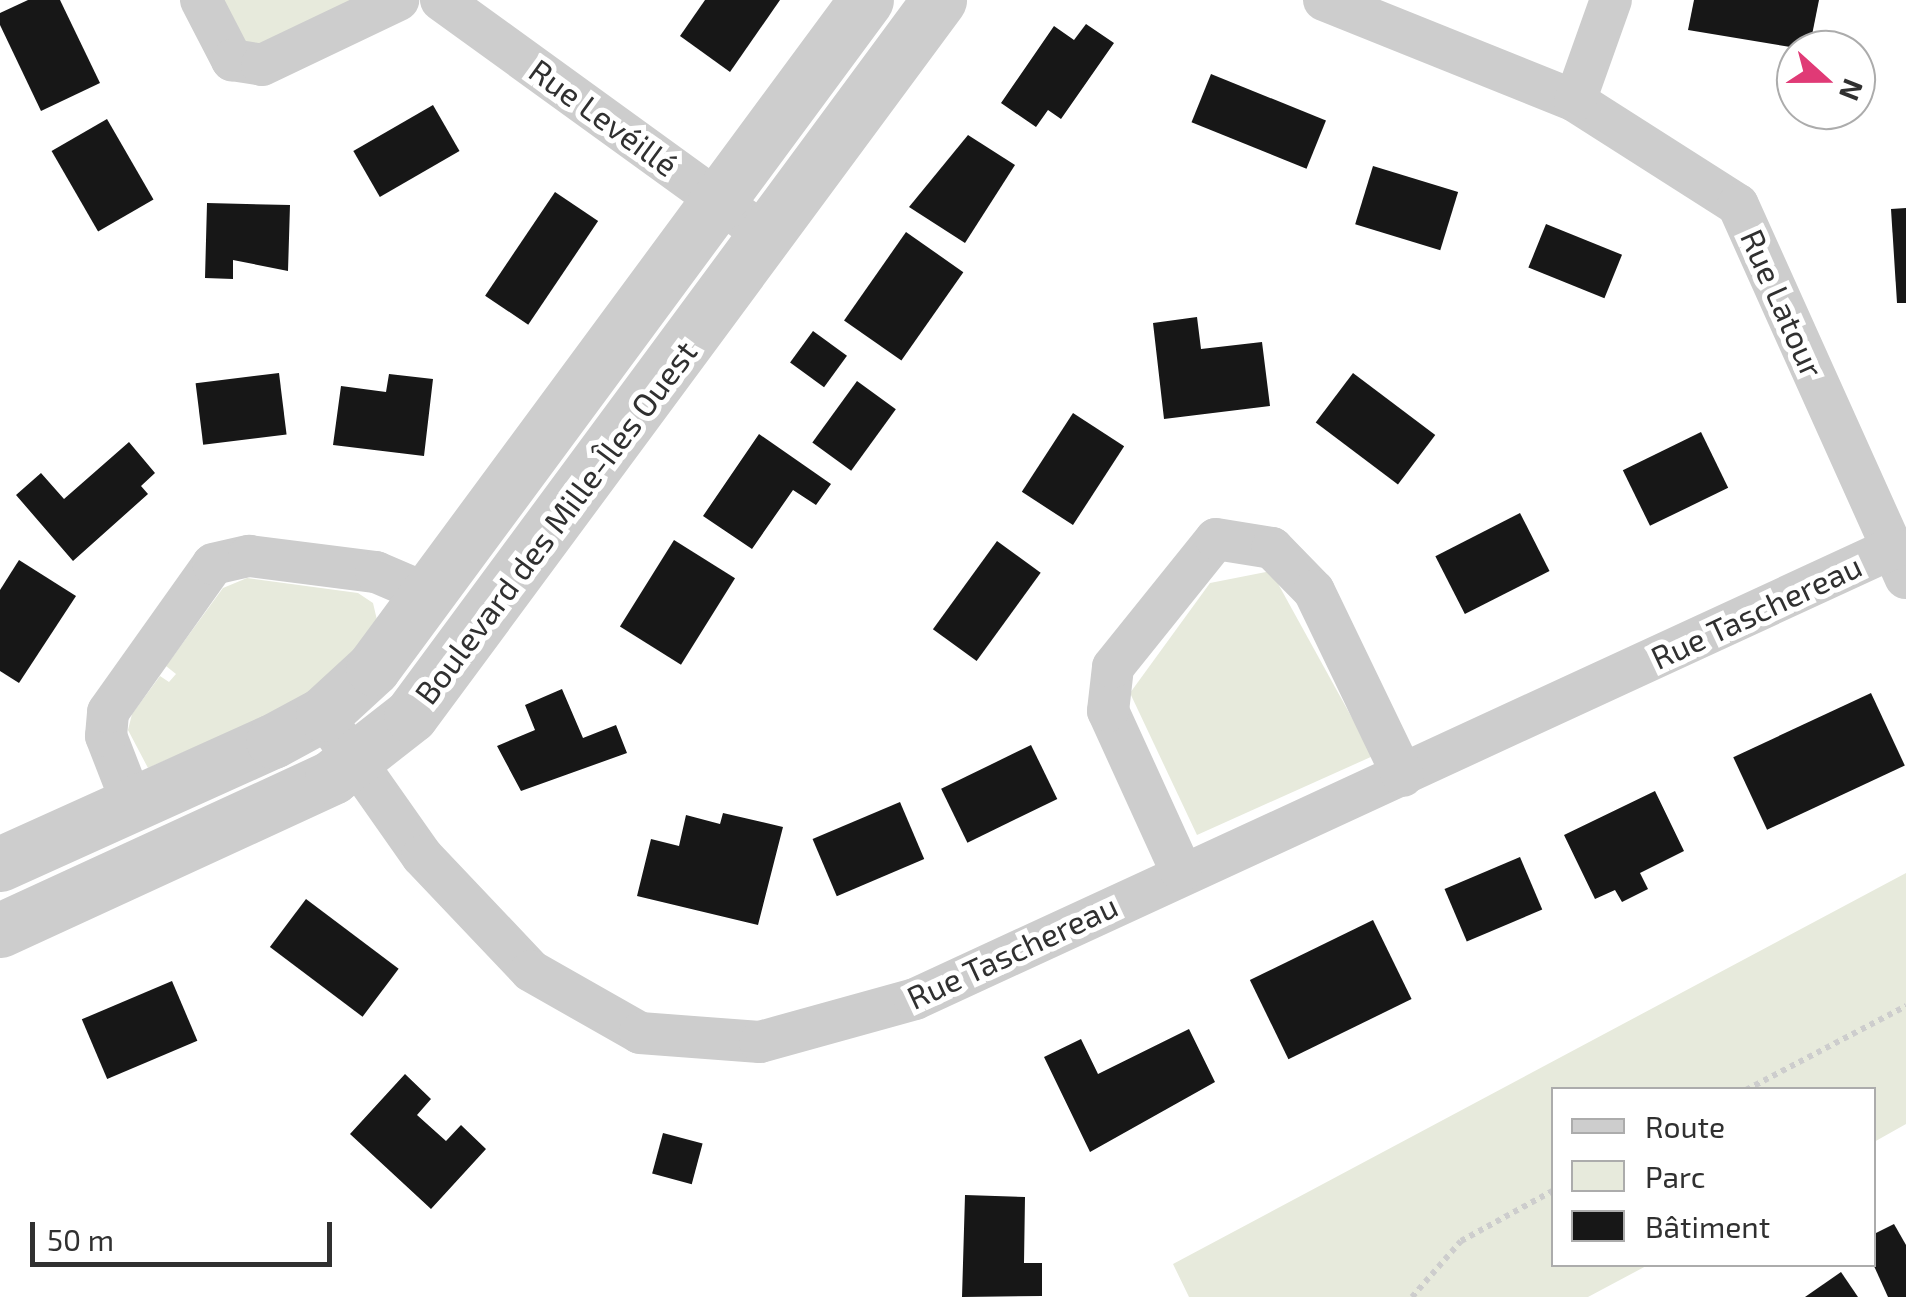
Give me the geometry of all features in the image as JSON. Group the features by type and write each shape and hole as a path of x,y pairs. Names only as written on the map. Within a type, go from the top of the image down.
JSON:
{"street":[{"path":"201,0 232,60 262,65 398,0"},
{"name":"Rue Levéillé","path":"441,0 767,236"},
{"name":"Boulevard des Mille-Îles Ouest","path":"0,864 324,714 374,668 432,596 866,0"},
{"name":"Boulevard des Mille-Îles Ouest","path":"0,930 356,764 429,696 939,0"},
{"name":"Rue Latour","path":"1324,0 1574,100 1738,205 1899,563"},
{"path":"1574,100 1611,0"},
{"path":"1181,871 1108,711 1113,667 1216,539 1272,548 1314,591 1402,776"},
{"name":"Boulevard des Mille-Îles Ouest","path":"132,803 106,736 108,712 213,564 249,556 376,572 432,596"},
{"name":"Rue Taschereau","path":"324,714 422,856 505,947 554,988 640,1034 760,1042 915,999 1181,871 1899,563"}],"path":[{"path":"1752,1087 1906,1006"},
{"path":"1412,1297 1461,1241 1551,1192"}],"green space":[{"path":"210,0 381,0 239,54"},
{"path":"1271,571 1373,756 1197,835 1130,693 1210,583"},
{"path":"247,578 358,593 373,603 377,620 365,641 296,703 148,768 128,730 132,714 160,676 169,682 176,674 166,666 223,588"},
{"path":"1906,873 1906,1124 1876,1141 1876,1087 1551,1087 1551,1267 1644,1267 1588,1297 1189,1297 1173,1264"}],"building":[{"path":"28,0 60,0 100,83 41,111 0,25 0,13"},
{"path":"705,0 780,0 730,72 680,36"},
{"path":"1694,0 1819,0 1813,30 1776,30 1776,45 1688,30"},
{"path":"1086,24 1114,43 1061,119 1048,110 1036,127 1001,103 1054,26 1074,40"},
{"path":"1211,74 1326,120 1306,169 1192,122"},
{"path":"433,105 460,151 380,197 353,151"},
{"path":"107,119 154,200 98,232 52,151"},
{"path":"968,135 1015,165 965,243 909,207"},
{"path":"1373,166 1458,192 1440,250 1355,224"},
{"path":"555,192 598,221 528,325 485,296"},
{"path":"207,203 290,205 288,271 233,260 233,279 205,278"},
{"path":"1906,208 1906,303 1897,303 1891,209"},
{"path":"1546,224 1622,255 1604,298 1528,268"},
{"path":"906,232 963,272 901,361 844,320"},
{"path":"1197,317 1201,349 1262,342 1270,406 1164,419 1153,323"},
{"path":"813,331 847,356 824,387 790,363"},
{"path":"279,373 287,435 203,445 196,383"},
{"path":"1353,373 1435,435 1398,485 1316,423"},
{"path":"389,374 433,379 424,456 333,445 341,386 386,392"},
{"path":"857,381 896,409 851,471 812,442"},
{"path":"1073,413 1124,446 1073,525 1022,492"},
{"path":"1701,432 1728,488 1650,526 1623,470"},
{"path":"759,434 831,484 816,505 793,490 752,549 703,516"},
{"path":"129,442 155,473 141,486 148,494 73,561 16,495 41,473 64,499"},
{"path":"1520,513 1550,571 1465,614 1435,556"},
{"path":"674,540 735,578 681,665 620,627"},
{"path":"997,541 1041,573 977,661 933,629"},
{"path":"19,560 76,596 19,683 0,671 0,590"},
{"path":"562,689 583,738 616,725 627,753 521,791 497,746 535,730 525,705"},
{"path":"1871,693 1905,766 1767,830 1733,757"},
{"path":"1031,745 1057,799 967,843 941,789"},
{"path":"1655,791 1684,851 1640,873 1648,889 1622,902 1615,890 1595,899 1564,835"},
{"path":"900,802 924,859 837,896 813,839"},
{"path":"723,813 783,827 758,925 637,896 651,839 679,846 686,815 720,824"},
{"path":"1520,857 1542,909 1467,942 1445,889"},
{"path":"306,899 399,969 363,1017 270,947"},
{"path":"1373,920 1412,999 1288,1059 1250,980"},
{"path":"172,981 197,1041 107,1079 82,1019"},
{"path":"1189,1029 1215,1082 1090,1152 1044,1057 1081,1039 1098,1074"},
{"path":"405,1074 431,1099 417,1115 446,1141 461,1125 486,1149 431,1209 350,1134"},
{"path":"663,1133 703,1144 692,1184 652,1174"},
{"path":"965,1195 1025,1197 1024,1263 1042,1263 1042,1296 962,1297"},
{"path":"1894,1224 1906,1245 1906,1297 1888,1297 1874,1267 1876,1233"},
{"path":"1841,1272 1858,1297 1805,1297"}]}
